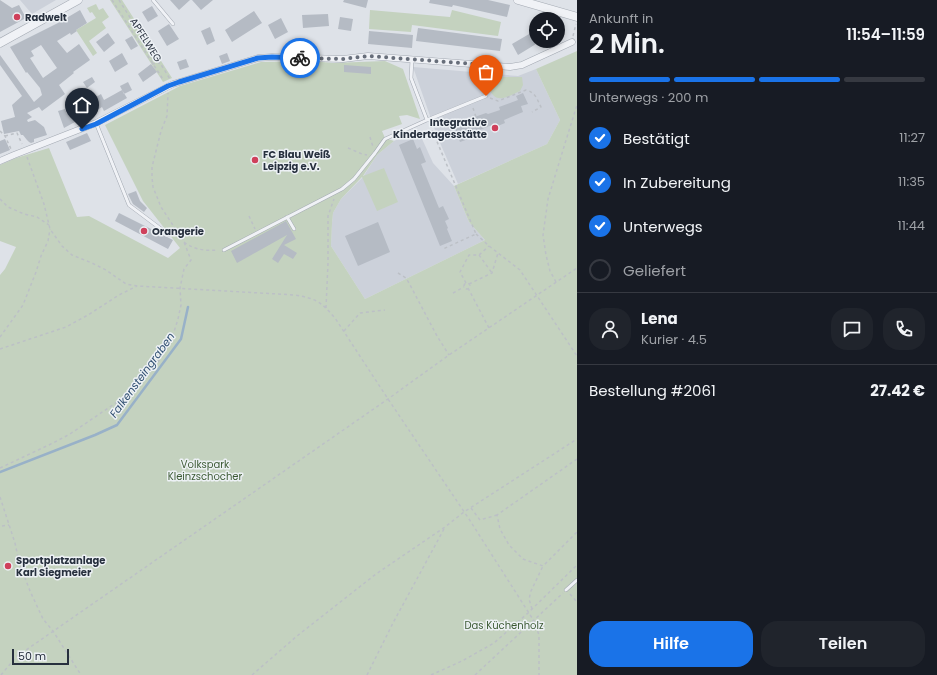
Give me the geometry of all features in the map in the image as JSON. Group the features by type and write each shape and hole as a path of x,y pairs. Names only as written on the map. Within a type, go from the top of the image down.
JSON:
{"street":[{"path":"0,43 78,0"},
{"path":"518,0 577,17"},
{"path":"0,161 14,154 96,124 170,85 258,58 343,59 368,56 510,67 522,65 572,42"}],"lane":[{"path":"153,0 173,24"},
{"path":"412,59 411,78 427,120"},
{"path":"224,250 342,189 354,179 373,156 385,138 486,96 488,65"},
{"path":"96,124 129,205 169,235"},
{"path":"287,217 294,230"},
{"path":"566,590 577,580"}],"path":[{"name":"APFELWEG","path":"112,0 152,64 170,85"},
{"path":"0,468 70,434 123,398 140,384 161,358 173,335 178,319 181,305 180,288 184,269 191,260 184,242 161,207 153,187 152,177 155,154 167,116 170,85 154,53 119,0"},
{"path":"134,34 139,32"},
{"path":"141,46 148,46"},
{"path":"152,64 160,63"},
{"path":"486,96 498,101 526,90 529,91 534,94 541,107 532,112"},
{"path":"470,102 476,117"},
{"path":"556,282 550,270 543,235 548,199 577,105"},
{"path":"427,120 476,234 520,270 577,356"},
{"path":"0,131 5,136 14,154"},
{"path":"5,136 17,133 44,204 50,229 62,246 72,255 106,270 126,284 138,286 295,295 318,301 326,308 344,331 534,621 539,635 540,675"},
{"path":"370,137 375,153"},
{"path":"348,148 362,154 373,156"},
{"path":"326,308 328,216 334,199 342,189"},
{"path":"0,199 8,206 24,214 37,217 49,225"},
{"path":"248,216 257,233"},
{"path":"0,337 23,305 48,241 50,229"},
{"path":"443,249 476,234"},
{"path":"184,242 191,247 202,250 224,250"},
{"path":"489,246 479,255 469,255 460,272 466,283 469,284 492,273 498,253"},
{"path":"479,255 492,273"},
{"path":"1,675 16,657 449,355 577,268"},
{"path":"398,274 406,278 437,336 449,355"},
{"path":"453,293 464,287 466,283"},
{"path":"469,284 470,287 468,288 488,328"},
{"path":"0,349 66,327 119,295 138,286"},
{"path":"464,287 468,288"},
{"path":"344,331 360,314 385,310"},
{"path":"252,675 297,636 376,574 445,527 471,507 577,439"},
{"path":"471,507 480,520 497,515 577,459"},
{"path":"0,497 15,543 19,562 30,591 43,619 53,631 81,675"},
{"path":"497,515 500,530 508,545 524,559 543,566"},
{"path":"2,526 9,525"},
{"path":"367,675 396,616 445,527"},
{"path":"532,609 529,599 543,566 577,532"},
{"path":"431,675 462,661 494,643 528,613 577,565"},
{"path":"475,675 566,590 576,600"}],"shaded area":[{"path":"20,0 56,0 32,14"},
{"name":"Integrative Kindertagesstätte","path":"413,67 518,76 536,69 560,120 547,144 458,184 437,136"},
{"path":"418,130 433,163 454,186 469,222 485,240 365,299 331,246 333,213 341,199 363,177 377,155 394,141"}],"green space":[{"path":"110,0 122,0 172,78 163,82"},
{"path":"96,4 99,10 103,8 109,17 102,22 106,28 89,41 97,53 93,56 76,30 96,18 87,8"},
{"path":"370,10 450,17 452,10 501,22 498,36 412,25 411,32 369,29"},
{"name":"Volkspark Kleinzschocher","path":"577,51 577,675 0,675 0,275 5,269 16,247 0,241 0,165 16,158 49,148 77,217 89,216 168,258 180,248 143,201 105,125 180,86 261,62 312,61 333,63 385,61 403,69 420,119 407,115 399,116 402,124 382,131 385,138 394,141 377,155 363,176 384,168 398,202 377,211 362,177 341,199 333,213 331,246 365,299 485,240 469,222 454,186 547,144 560,120 536,69"},
{"path":"497,77 522,77 523,85 520,91 507,97 497,98 491,93 490,87 491,81"}],"building":[{"path":"0,0 12,8 19,5 26,18 0,32"},
{"path":"170,0 190,0 179,10"},
{"path":"192,0 213,0 201,10"},
{"path":"344,0 368,0 366,8 343,2"},
{"path":"430,0 488,0 510,5 507,17 453,5 452,7 429,3"},
{"path":"152,6 158,16 148,22 142,12"},
{"path":"80,10 87,23 71,35 70,33 57,41 67,53 79,44 90,60 73,72 74,73 59,85 65,94 42,111 39,107 27,113 32,117 27,120 28,122 35,120 44,127 47,135 34,139 34,142 31,143 23,135 21,135 19,131 4,134 1,121 15,117 12,105 22,96 0,65 0,55 34,102 42,95 40,88 27,72 26,73 10,47 58,23","holes":["41,45 57,68 43,78 30,58 34,56 31,51"]},
{"path":"254,11 262,23 232,42 225,30"},
{"path":"328,14 329,26 303,28 302,15"},
{"path":"340,17 353,19 351,31 338,29"},
{"path":"281,18 288,32 275,39 268,25"},
{"path":"169,24 179,39 167,46 158,31"},
{"path":"210,27 215,41 207,45 201,31"},
{"path":"418,28 502,39 500,51 416,41"},
{"path":"369,31 413,35 412,48 368,44"},
{"path":"108,33 115,43 104,52 96,42"},
{"path":"529,34 529,48 518,55 512,44"},
{"path":"132,36 138,46 131,50 125,40"},
{"path":"122,53 128,64 115,72 109,61"},
{"path":"227,53 230,61 222,64 219,56"},
{"path":"186,59 189,67 180,70 177,62"},
{"path":"151,64 157,72 143,82 138,74"},
{"path":"344,65 371,67 371,74 344,72"},
{"path":"92,77 95,82 87,88 83,82"},
{"path":"128,82 132,90 124,94 120,86"},
{"path":"122,90 127,98 104,111 102,107 64,128 58,111 65,109 67,114 79,107 76,102 85,97 88,102 101,94 104,100"},
{"path":"523,93 528,104 521,106 523,112 504,120 505,123 493,128 492,125 472,133 474,137 460,142 455,128 468,124 466,120 500,110 499,107 518,100 516,96"},
{"path":"87,133 91,141 70,150 66,142"},
{"path":"5,139 10,150 0,154 0,141"},
{"path":"413,139 417,149 420,147 426,162 421,164 439,208 443,206 449,219 445,221 452,241 440,246 399,145"},
{"path":"136,191 140,201 147,208 144,212 133,204 128,194"},
{"name":"Orangerie","path":"119,213 173,240 168,249 115,221"},
{"path":"286,221 296,239 284,245 297,253 293,259 284,254 278,263 272,259 287,235 237,263 231,251"},
{"path":"378,222 390,252 358,266 345,236"}],"waterway":[{"name":"Falkensteingraben","path":"0,472 117,425 181,339 188,307"}],"way so far":[{"path":"300,58 343,59 380,56 488,65 486,96"}],"place":[{"name":"Radwelt","path":"17,17"},
{"name":"Integrative Kindertagesstätte","path":"495,128"},
{"name":"FC Blau Weiß Leipzig e.V.","path":"255,160"},
{"name":"Orangerie","path":"144,231"},
{"name":"Sportplatzanlage Karl Siegmeier","path":"8,566"}],"route":[{"path":"82,129 96,124 168,86 179,82 258,58 300,58"}],"park label":[{"name":"Das Küchenholz","path":"504,625"}]}
